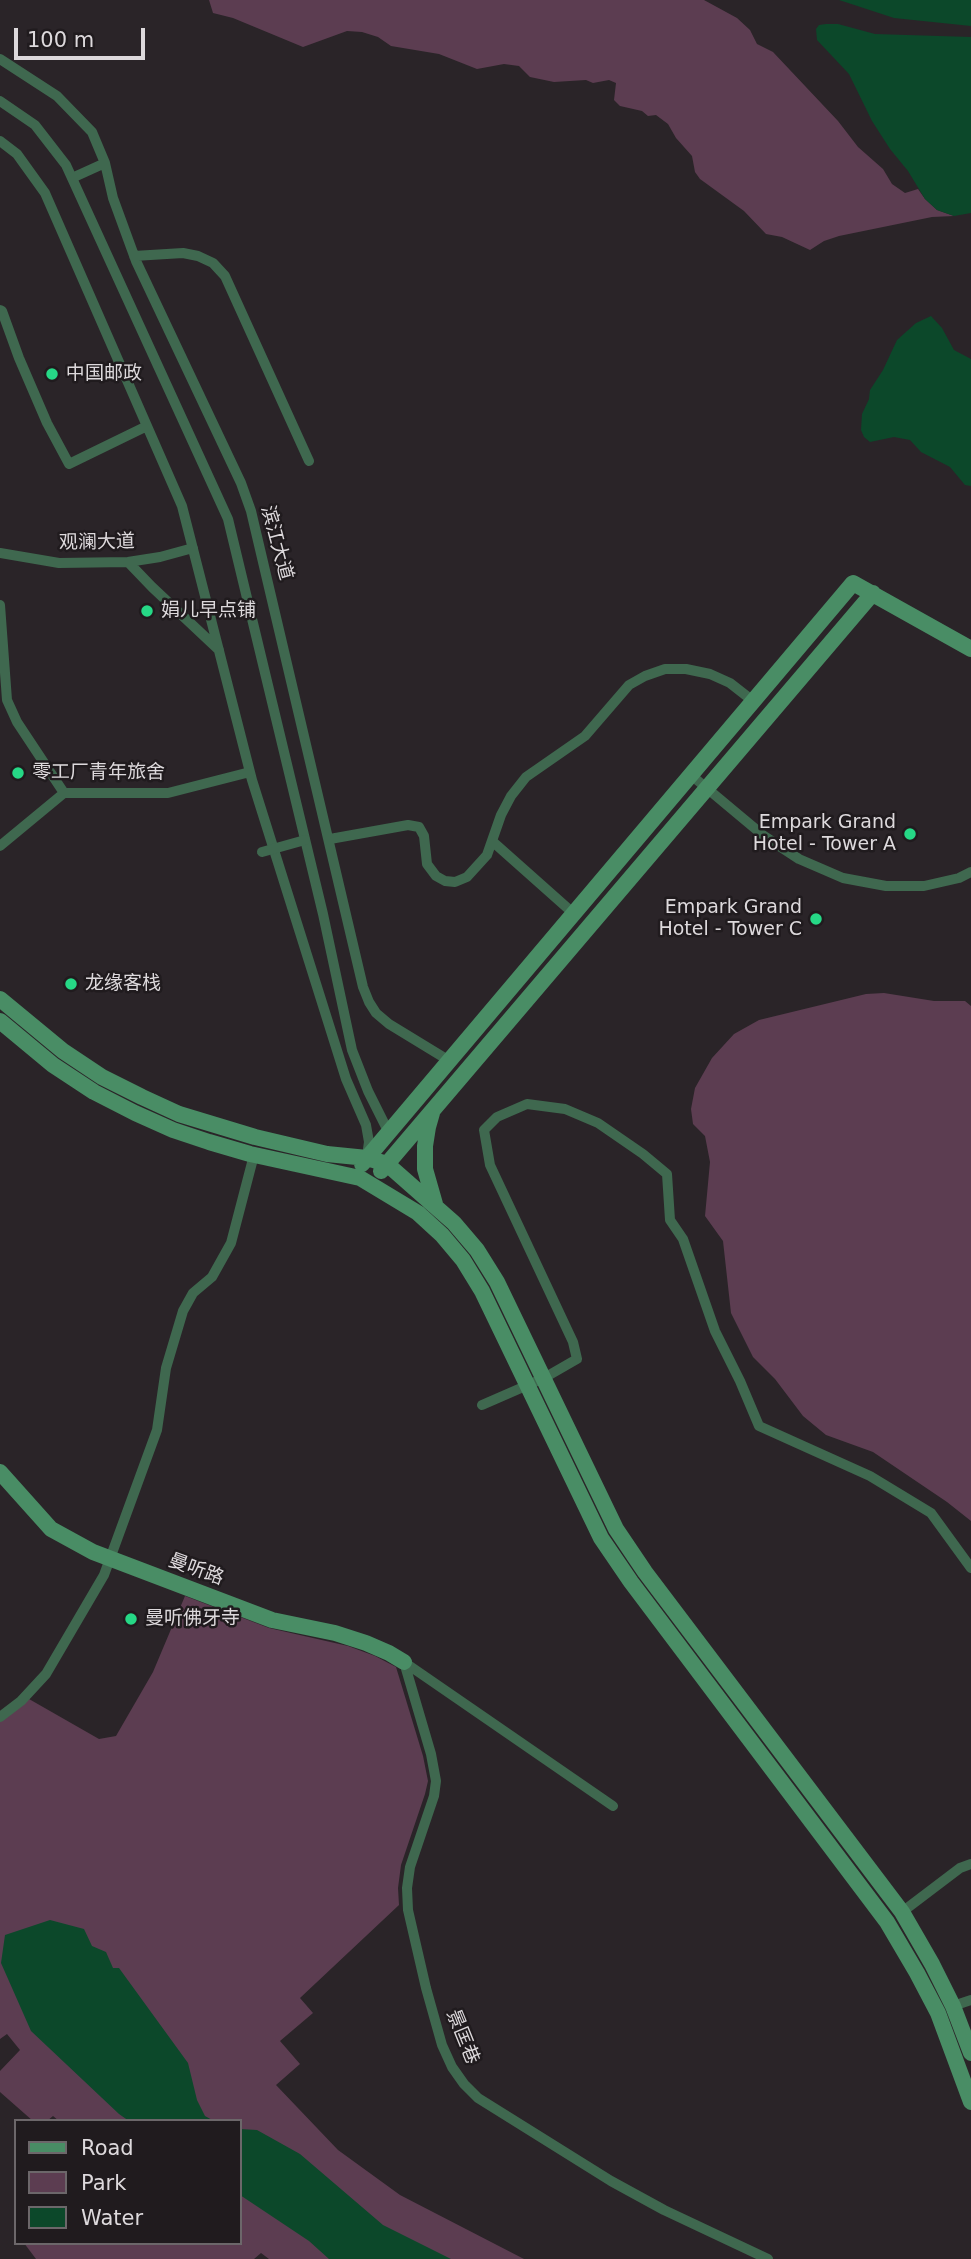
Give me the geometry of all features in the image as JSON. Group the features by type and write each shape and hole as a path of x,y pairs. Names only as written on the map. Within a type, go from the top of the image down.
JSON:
{"street":[{"name":"滨江大道","path":"0,59 57,96 92,132 105,163 113,198 134,256 241,483 251,511 363,987 376,1013 389,1024 448,1060"},
{"path":"0,101 35,125 66,165 228,519 352,1050 388,1131"},
{"path":"0,141 18,154 45,193 182,506 250,772 346,1079 366,1125 369,1142 367,1158"},
{"path":"72,178 105,163"},
{"path":"134,256 183,253 198,256 213,263 225,276 309,461"},
{"path":"0,310 47,423 68,464 147,426"},
{"name":"观澜大道","path":"0,553 60,563 128,562 193,548"},
{"path":"128,562 219,650"},
{"path":"351,1177 853,583 971,649"},
{"path":"370,1184 873,593"},
{"path":"0,605 7,700 17,722 64,793"},
{"path":"330,839 408,825 419,827 424,836 427,864 436,876 455,882 467,877 487,855 501,815 526,777 585,736 629,685 665,669 686,669 710,674 730,683 753,701"},
{"path":"0,846 64,793 168,793 250,772"},
{"path":"691,775 764,836 799,859 843,878 886,886 924,886 959,878 971,872"},
{"path":"262,852 305,840"},
{"path":"492,841 573,913"},
{"path":"0,999 63,1051 102,1077 179,1114 255,1137 327,1154 367,1158 387,1164 454,1223 477,1250 497,1282 604,1506 630,1550 902,1912 933,1964 971,2053"},
{"path":"23,1018 6,1026 53,1065 94,1092 173,1130 254,1155 351,1177 370,1184 418,1213 442,1235 463,1260 482,1291 608,1549 887,1922 938,2013 971,2102"},
{"path":"482,1405 544,1378 577,1359 573,1342 490,1165 484,1130 496,1117 527,1104 565,1109 598,1123 643,1153 667,1174 670,1220 683,1239 715,1331 759,1426 870,1476 930,1513 971,1568"},
{"path":"435,1107 428,1126 425,1169 436,1206"},
{"path":"0,1717 22,1701 46,1674 111,1560 157,1430 166,1368 183,1311 192,1293 212,1277 231,1243 254,1155"},
{"name":"曼听路","path":"0,1472 51,1529 75,1544 272,1620 323,1630 358,1641 390,1653 404,1662"},
{"path":"404,1662 613,1806"},
{"name":"景匡巷","path":"404,1662 431,1754 436,1781 410,1867 408,1910 426,1989 442,2045 452,2067 464,2084 488,2105 611,2181 664,2210 768,2259"},
{"path":"902,1912 960,1868 971,1864"},
{"path":"953,2006 971,2000"}],"green space":[{"path":"209,0 704,0 737,18 750,30 757,44 773,52 838,121 858,147 883,169 892,184 905,193 918,189 937,210 954,216 932,217 839,236 810,250 782,237 766,234 744,211 700,179 695,172 692,156 668,124 656,115 648,116 642,111 620,106 614,100 616,83 609,80 593,83 586,80 554,82 530,77 519,66 504,64 477,69 439,54 391,46 378,37 362,32 347,31 303,47 233,18 213,13"},
{"path":"884,993 934,1001 965,1001 971,1006 971,1521 873,1452 826,1435 803,1416 775,1379 753,1357 731,1313 723,1241 705,1216 710,1162 705,1136 693,1124 691,1109 695,1088 712,1058 734,1034 759,1020 866,994"},
{"path":"185,1596 269,1628 348,1646 396,1667 428,1781 401,1865 399,1905 300,1998 313,2013 280,2041 300,2064 276,2085 338,2150 400,2195 524,2259 269,2259 261,2253 254,2259 36,2259 26,2245 242,2245 242,2119 57,2119 53,2116 49,2119 31,2119 0,2092 0,2071 20,2050 7,2034 0,2039 0,1719 29,1699 99,1739 116,1736 153,1672"}],"water":[{"path":"839,0 971,0 971,26 894,18"},
{"path":"838,24 875,34 971,37 971,213 954,216 937,210 925,199 872,121 849,74 817,40 816,29 819,25"},
{"path":"931,316 942,328 954,350 971,359 971,486 965,485 950,467 921,452 910,440 894,437 870,442 861,430 862,414 870,390 897,340 916,323"},
{"path":"50,1920 84,1929 92,1946 106,1952 113,1968 119,1968 188,2063 197,2100 205,2116 210,2119 126,2119 119,2114 31,2031 1,1963 5,1935"},
{"path":"242,2129 257,2130 300,2154 383,2225 451,2259 329,2259 309,2241 242,2196"}],"place":[{"name":"中国邮政","path":"52,374"},
{"name":"娟儿早点铺","path":"147,611"},
{"name":"零工厂青年旅舍","path":"18,773"},
{"name":"Empark Grand Hotel - Tower A","path":"910,834"},
{"name":"Empark Grand Hotel - Tower C","path":"816,919"},
{"name":"龙缘客栈","path":"71,984"},
{"name":"曼听佛牙寺","path":"131,1619"}]}
